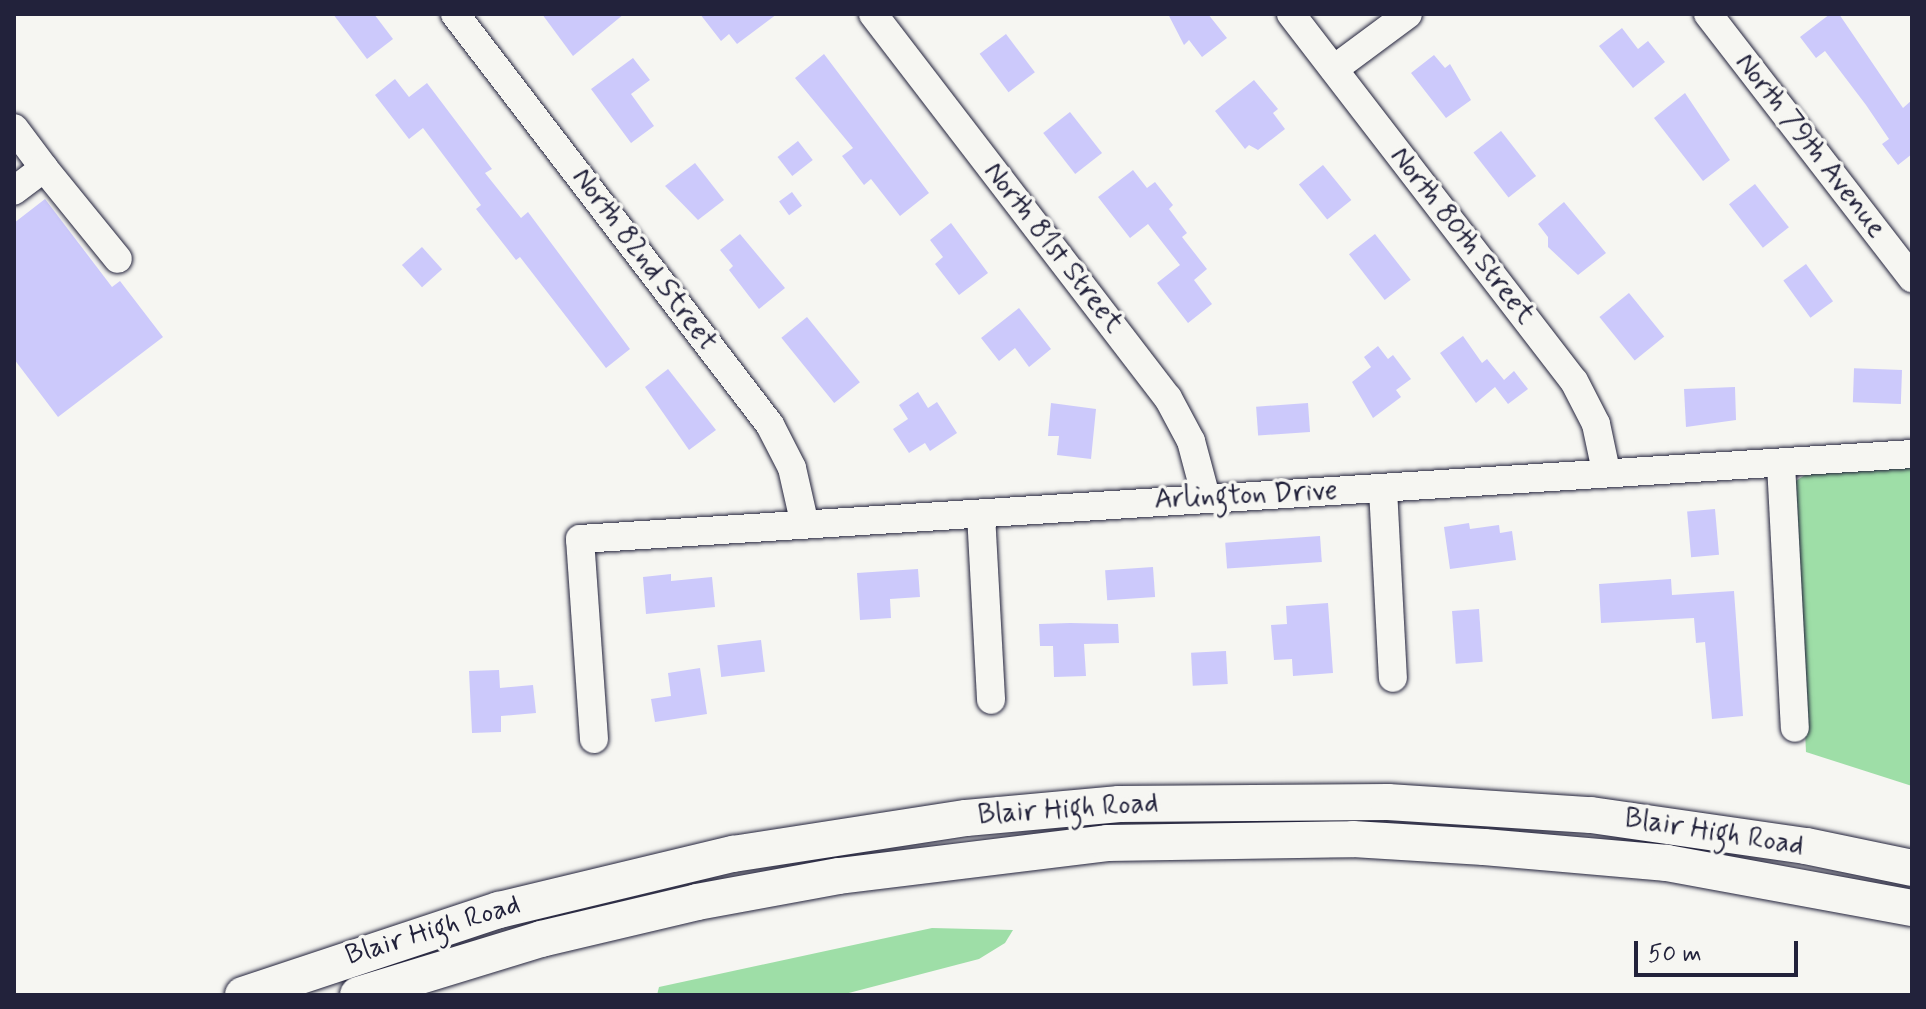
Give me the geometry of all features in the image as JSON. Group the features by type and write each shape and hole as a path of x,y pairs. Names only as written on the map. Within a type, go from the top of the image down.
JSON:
{"main road":[{"name":"Blair High Road","path":"243,995 499,910 680,865 887,828 1119,804 1388,802 1591,815 1790,844 1912,868"},
{"name":"Blair High Road","path":"358,995 541,939 697,902 839,876 1107,843 1353,839 1484,847 1667,863 1912,908"}],"street":[{"name":"North 82nd Street","path":"455,14 770,425 792,468 804,521"},
{"name":"North 81st Street","path":"873,14 1168,398 1191,441 1206,497"},
{"name":"North 80th Street","path":"1291,14 1574,381 1596,424 1606,471"},
{"path":"1334,69 1408,14"},
{"name":"North 79th Avenue","path":"1708,14 1912,278"},
{"path":"14,128 118,259"},
{"path":"14,191 44,168"},
{"name":"Arlington Drive","path":"594,739 580,539 804,521 981,514 1206,497 1383,489 1606,471 1781,464 1912,454"},
{"path":"1781,464 1795,728"},
{"path":"1383,489 1393,678"},
{"path":"981,514 991,700"}],"green space":[{"path":"1912,466 1912,786 1806,752 1793,492 1794,482 1810,472"},
{"path":"932,928 1013,930 1005,943 979,959 841,995 657,995 659,987"}],"building":[{"path":"333,14 374,14 393,39 367,59"},
{"path":"542,14 624,14 573,56"},
{"path":"700,14 777,14 737,44 729,34 721,41"},
{"path":"1168,14 1208,14 1227,38 1202,57 1189,40 1184,45"},
{"path":"1830,14 1839,14 1903,108 1912,100 1912,154 1898,165 1882,144 1889,139 1825,51 1816,58 1800,37"},
{"path":"1622,28 1638,49 1648,41 1665,62 1633,88 1599,46"},
{"path":"1006,34 1035,72 1009,92 980,54"},
{"path":"824,54 929,193 900,216 871,179 864,185 842,156 853,148 795,78"},
{"path":"1434,55 1445,68 1450,64 1471,100 1446,118 1411,73"},
{"path":"633,58 650,80 631,94 654,126 631,143 591,89"},
{"path":"395,79 409,97 427,83 492,169 485,173 521,218 528,212 630,349 606,368 520,257 516,260 476,209 481,205 423,128 409,139 375,95"},
{"path":"1254,80 1278,109 1273,113 1285,129 1258,150 1249,145 1245,149 1215,111"},
{"path":"1685,93 1730,160 1703,181 1654,118"},
{"path":"1070,112 1102,153 1075,174 1043,133"},
{"path":"1501,131 1536,176 1509,197 1473,153"},
{"path":"798,141 813,160 792,176 778,157"},
{"path":"695,163 724,200 698,220 665,186"},
{"path":"1323,165 1351,200 1327,219 1299,185"},
{"path":"1133,170 1147,188 1155,182 1173,205 1169,209 1187,233 1182,237 1207,269 1194,280 1212,304 1188,323 1157,283 1180,265 1148,224 1130,238 1098,197"},
{"path":"1755,184 1789,227 1763,248 1729,204"},
{"path":"792,192 802,206 789,215 779,201"},
{"path":"45,199 112,287 120,281 163,337 58,417 14,359 14,223"},
{"path":"1564,202 1606,253 1578,275 1548,247 1548,237 1538,224"},
{"path":"951,223 988,273 959,295 935,264 943,257 930,240"},
{"path":"740,234 785,288 759,309 729,270 733,266 720,250"},
{"path":"1375,234 1411,280 1385,300 1349,254"},
{"path":"422,247 442,269 422,287 402,265"},
{"path":"1806,264 1833,301 1810,318 1783,280"},
{"path":"1629,293 1664,337 1635,360 1599,317"},
{"path":"1019,308 1051,349 1029,367 1015,348 999,361 981,338"},
{"path":"807,317 860,382 834,403 781,338"},
{"path":"1463,336 1482,363 1487,359 1504,380 1514,371 1528,389 1508,404 1495,387 1476,403 1440,353"},
{"path":"1378,346 1388,359 1393,355 1411,379 1396,390 1401,397 1373,418 1352,382 1371,367 1364,357"},
{"path":"1854,368 1902,370 1901,404 1853,402"},
{"path":"668,369 716,430 689,450 645,387"},
{"path":"1735,387 1736,420 1686,427 1684,389"},
{"path":"918,392 928,408 937,402 957,433 930,451 925,443 909,453 893,429 908,419 899,405"},
{"path":"1051,403 1096,409 1091,459 1057,455 1059,436 1048,436"},
{"path":"1308,403 1310,432 1258,436 1256,407"},
{"path":"1715,509 1719,555 1691,557 1687,511"},
{"path":"1469,523 1470,529 1499,525 1500,533 1512,531 1516,560 1450,569 1444,527"},
{"path":"1320,536 1322,562 1227,569 1225,543"},
{"path":"1153,567 1155,597 1107,600 1105,570"},
{"path":"918,569 920,597 890,599 891,618 860,620 857,573"},
{"path":"671,574 671,581 712,577 715,607 646,614 643,577"},
{"path":"1671,579 1672,595 1734,591 1743,716 1712,719 1705,642 1696,643 1694,618 1601,623 1599,584"},
{"path":"1328,603 1333,673 1293,676 1292,659 1274,660 1271,625 1287,624 1286,606"},
{"path":"1479,609 1483,662 1456,664 1452,611"},
{"path":"1039,624 1118,624 1119,643 1084,644 1086,676 1054,677 1053,646 1040,646"},
{"path":"761,640 765,672 721,677 717,645"},
{"path":"1226,651 1228,684 1193,686 1191,653"},
{"path":"700,668 707,714 655,722 651,699 671,696 668,673"},
{"path":"499,670 500,688 533,685 536,713 501,716 501,732 472,733 469,671"}]}
